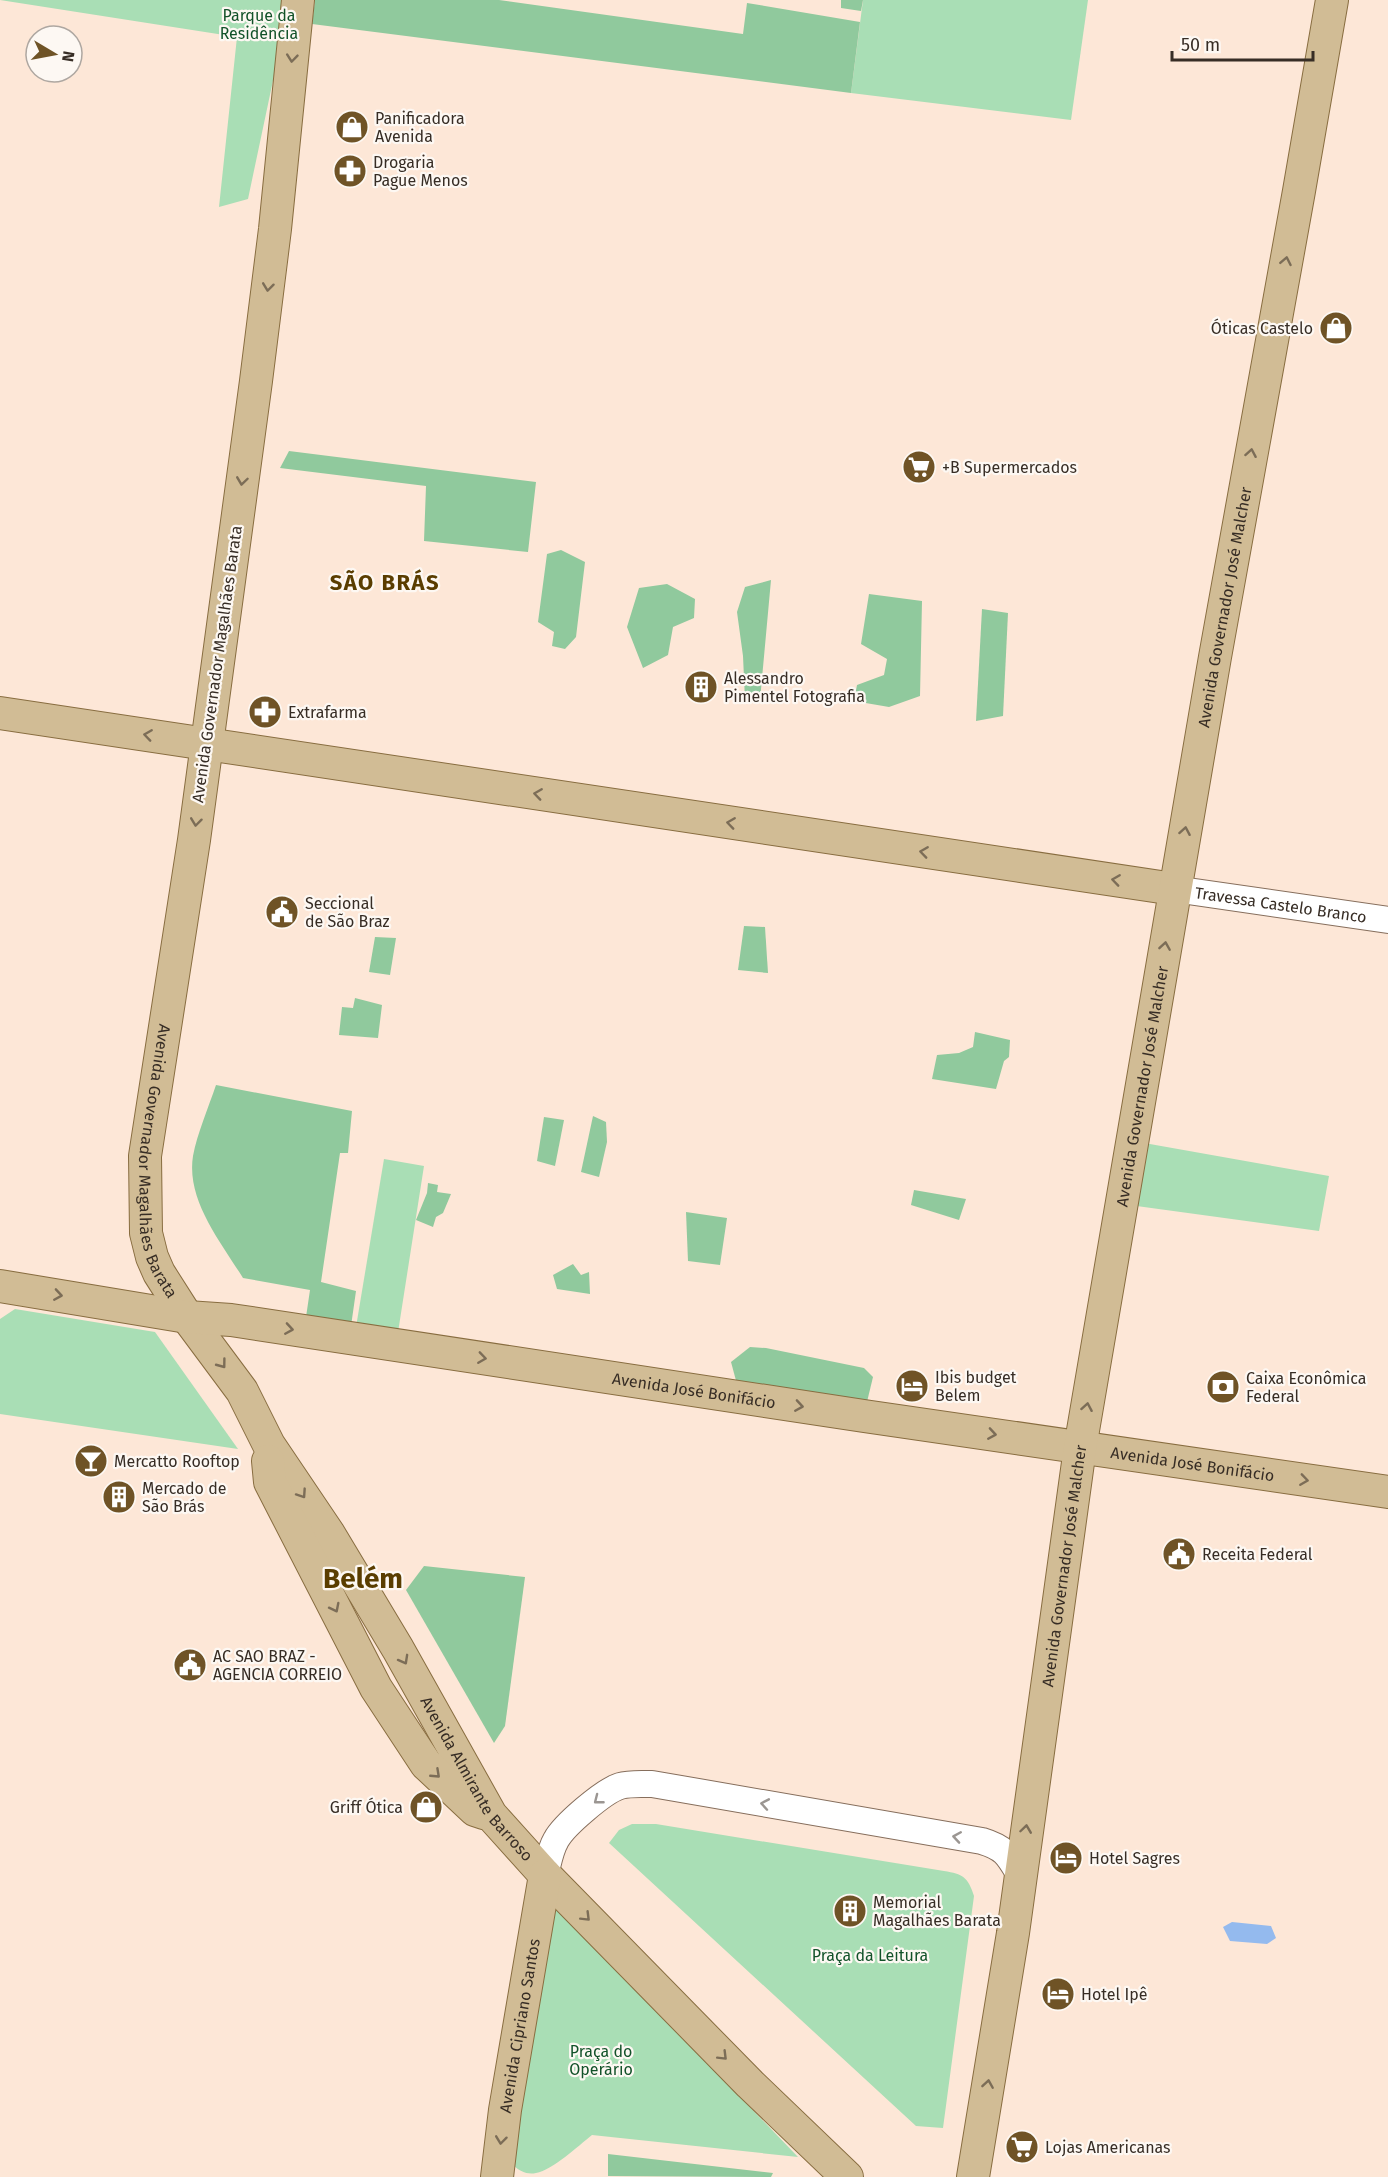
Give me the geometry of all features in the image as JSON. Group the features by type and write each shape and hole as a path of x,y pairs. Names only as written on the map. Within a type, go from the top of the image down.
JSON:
{"main road":[{"name":"Avenida Governador Magalhães Barata","path":"187,1317 159,1273 152,1257 146,1233 145,1156 176,960 275,229 298,0"},
{"name":"Avenida Governador José Malcher","path":"973,2177 1011,1945 1080,1448 1174,889 1332,0"},
{"path":"0,713 1174,889"},
{"name":"Avenida José Bonifácio","path":"0,1286 187,1317 231,1320 1388,1492"},
{"name":"Avenida Almirante Barroso","path":"187,1317 242,1391 269,1445 341,1553 491,1815 545,1875 750,2084 847,2177"},
{"name":"Avenida Cipriano Santos","path":"497,2177 505,2110 545,1875"}],"street":[{"name":"Travessa Castelo Branco","path":"1174,889 1388,920"},
{"path":"545,1875 556,1840 580,1814 614,1788 634,1784 652,1784 982,1841 998,1846 1007,1853 1020,1875"}],"green space":[{"name":"Parque da Residência","path":"0,0 286,0 282,38 248,199 219,207 237,37"},
{"path":"315,0 499,0 743,34 747,3 860,22 851,93 312,24"},
{"path":"841,0 863,0 861,11 841,8"},
{"path":"863,0 1088,0 1071,120 851,93"},
{"path":"289,451 536,482 528,552 424,541 426,486 280,468"},
{"path":"561,550 585,562 576,637 565,649 552,646 554,632 538,622 547,554"},
{"path":"771,580 760,700 745,700 743,656 737,612 745,587"},
{"path":"667,584 695,599 694,618 673,627 668,655 643,668 627,627 639,588"},
{"path":"869,594 922,601 920,696 889,707 854,701 857,685 884,675 887,659 861,644"},
{"path":"982,609 1008,613 1003,716 976,721"},
{"path":"744,926 765,927 768,973 738,970"},
{"path":"375,937 396,938 390,975 369,972"},
{"path":"355,998 382,1005 378,1038 339,1035 342,1007 353,1008"},
{"path":"975,1032 1010,1040 1009,1057 1004,1061 996,1089 932,1079 937,1055 959,1053 973,1047"},
{"path":"216,1085 352,1111 348,1153 340,1153 321,1282 356,1291 351,1326 306,1317 310,1290 243,1278 207,1220 195,1189 192,1172 193,1156"},
{"path":"593,1116 606,1122 607,1142 599,1177 581,1172"},
{"path":"544,1117 564,1120 555,1166 537,1161"},
{"path":"1133,1141 1329,1176 1319,1231 1122,1204"},
{"path":"384,1159 424,1166 396,1345 354,1339"},
{"path":"428,1183 438,1185 437,1192 451,1194 443,1213 436,1217 433,1227 416,1220 427,1193"},
{"path":"914,1190 966,1199 959,1220 911,1205"},
{"path":"686,1212 727,1218 720,1265 688,1261"},
{"path":"573,1264 581,1275 589,1272 590,1294 557,1289 553,1275"},
{"path":"15,1309 155,1332 238,1449 0,1414 0,1319"},
{"path":"750,1347 766,1348 864,1368 873,1377 866,1406 738,1388 731,1362"},
{"path":"424,1566 525,1577 505,1726 494,1743 406,1590"},
{"name":"Praça da Leitura","path":"632,1824 656,1824 944,1871 964,1877 974,1896 943,2128 916,2126 609,1843 619,1830"},
{"name":"Praça do Operário","path":"548,1897 798,2157 592,2135 543,2171 527,2173 514,2166"},
{"path":"608,2154 773,2173 771,2177 608,2176"}],"water":[{"path":"1232,1922 1271,1926 1276,1938 1267,1944 1230,1941 1223,1927"}],"place":[{"name":"Panificadora Avenida","path":"352,127"},
{"name":"Drogaria Pague Menos","path":"350,171"},
{"name":"Óticas Castelo","path":"1336,328"},
{"name":"+B Supermercados","path":"919,467"},
{"name":"Alessandro Pimentel Fotografia","path":"701,687"},
{"name":"Extrafarma","path":"265,712"},
{"name":"Seccional de São Braz","path":"282,912"},
{"name":"Ibis budget Belem","path":"912,1386"},
{"name":"Caixa Econômica Federal","path":"1223,1387"},
{"name":"Mercatto Rooftop","path":"91,1461"},
{"name":"Mercado de São Brás","path":"119,1497"},
{"name":"Receita Federal","path":"1179,1554"},
{"name":"AC SAO BRAZ - AGENCIA CORREIO","path":"190,1665"},
{"name":"Griff Ótica","path":"426,1807"},
{"name":"Hotel Sagres","path":"1066,1858"},
{"name":"Memorial Magalhães Barata","path":"850,1911"},
{"name":"Hotel Ipê","path":"1058,1994"},
{"name":"Lojas Americanas","path":"1022,2147"}],"district":[{"name":"SÃO BRÁS","path":"385,582"},
{"name":"Belém","path":"363,1578"}]}
